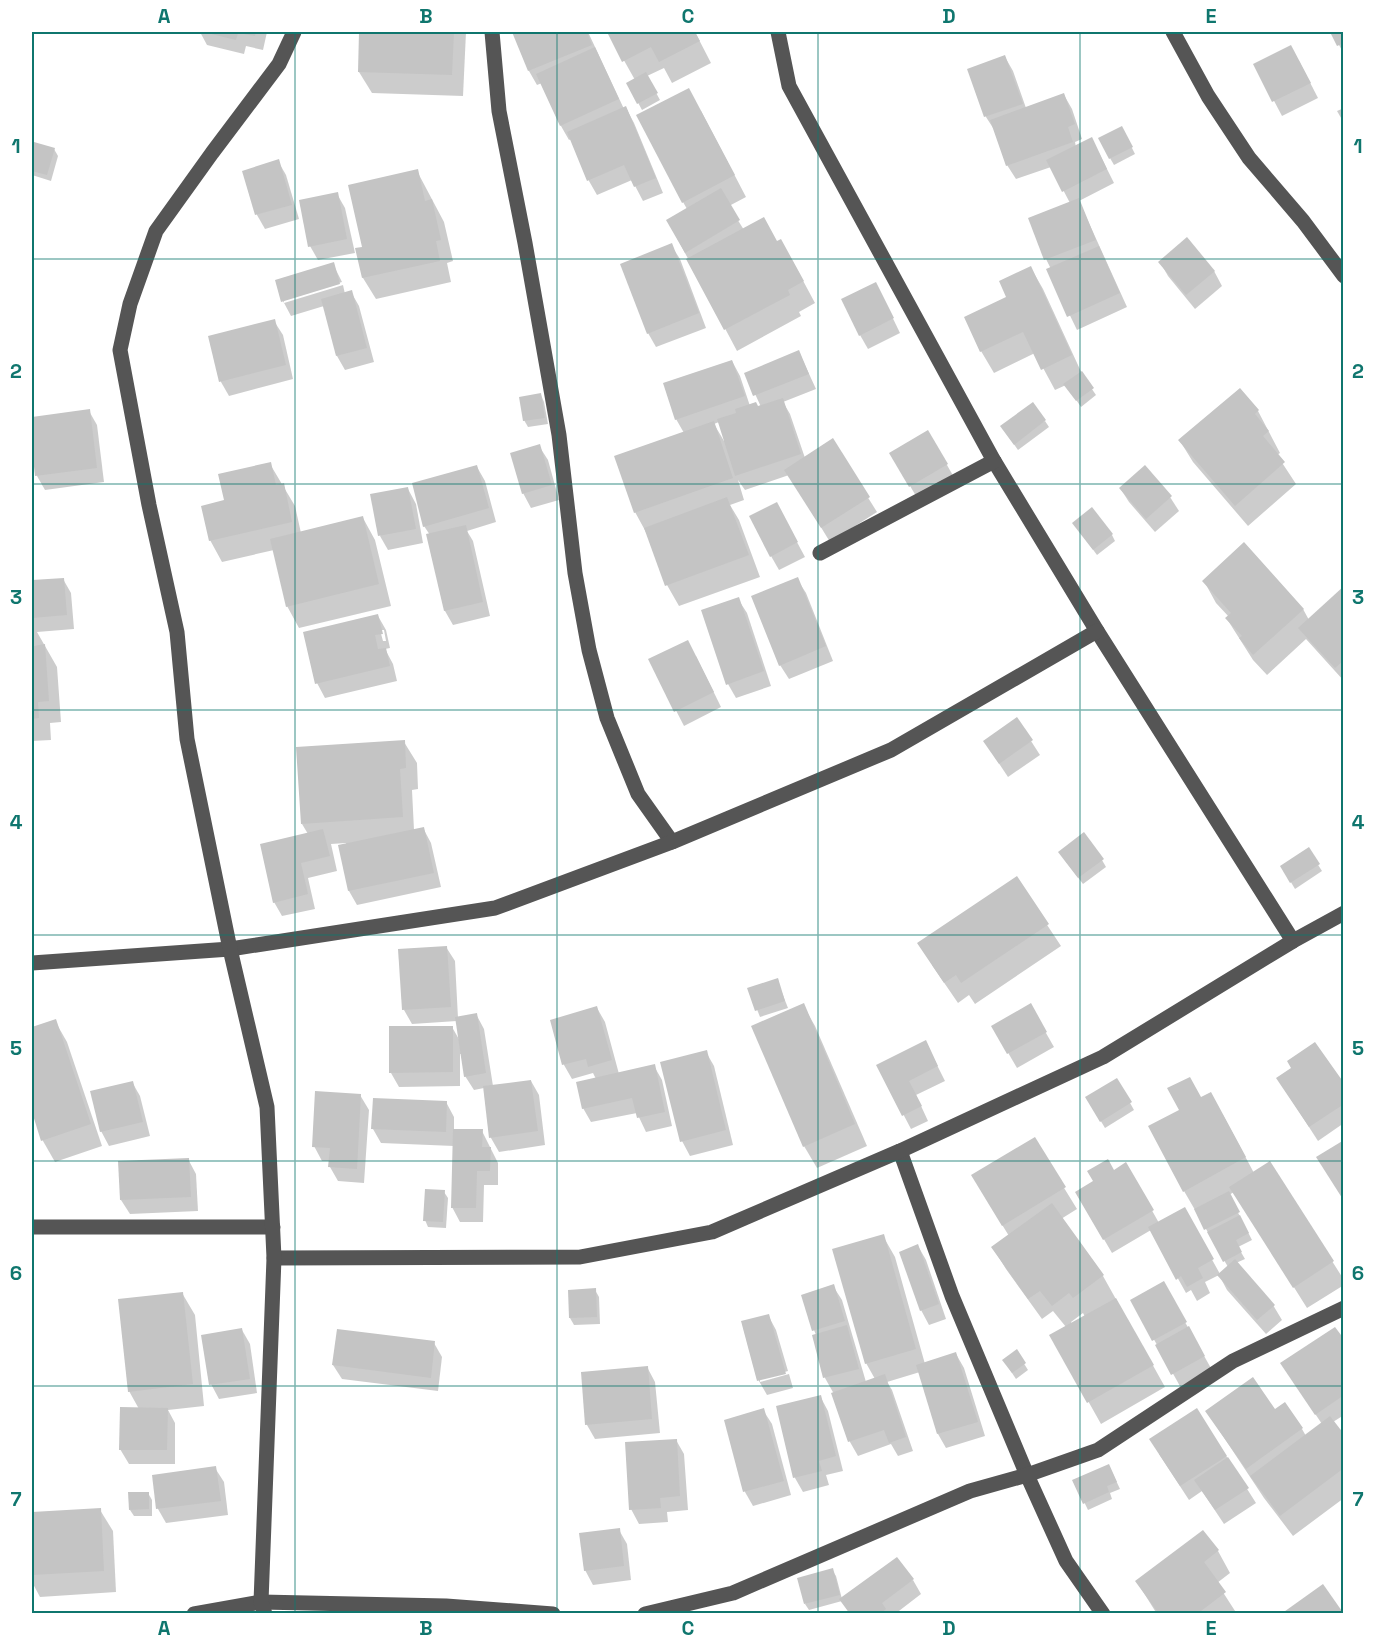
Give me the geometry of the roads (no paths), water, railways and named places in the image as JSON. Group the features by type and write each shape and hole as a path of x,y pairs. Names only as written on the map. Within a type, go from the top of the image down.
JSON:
{"street":[{"path":"263,1608 274,1258 267,1107 230,949 187,739 177,632 149,506 120,350 130,304 156,231 279,64 294,32"},
{"path":"492,32 499,111 559,435 575,573 590,650 607,718 638,794 672,842"},
{"path":"778,32 789,86 994,461 1097,631 1293,941"},
{"path":"1173,32 1208,96 1249,158 1303,221 1344,276"},
{"path":"820,553 994,461"},
{"path":"32,963 230,949 495,908 672,842 891,750 1097,631"},
{"path":"274,1258 580,1257 712,1232 900,1151 1103,1057 1293,941 1344,913"},
{"path":"900,1151 952,1296 1027,1475 1066,1561 1103,1614"},
{"path":"32,1227 273,1227"},
{"path":"645,1614 733,1593 970,1491 1027,1475 1098,1450 1233,1361 1344,1308"},
{"path":"194,1614 263,1608 446,1606 553,1614"}]}
